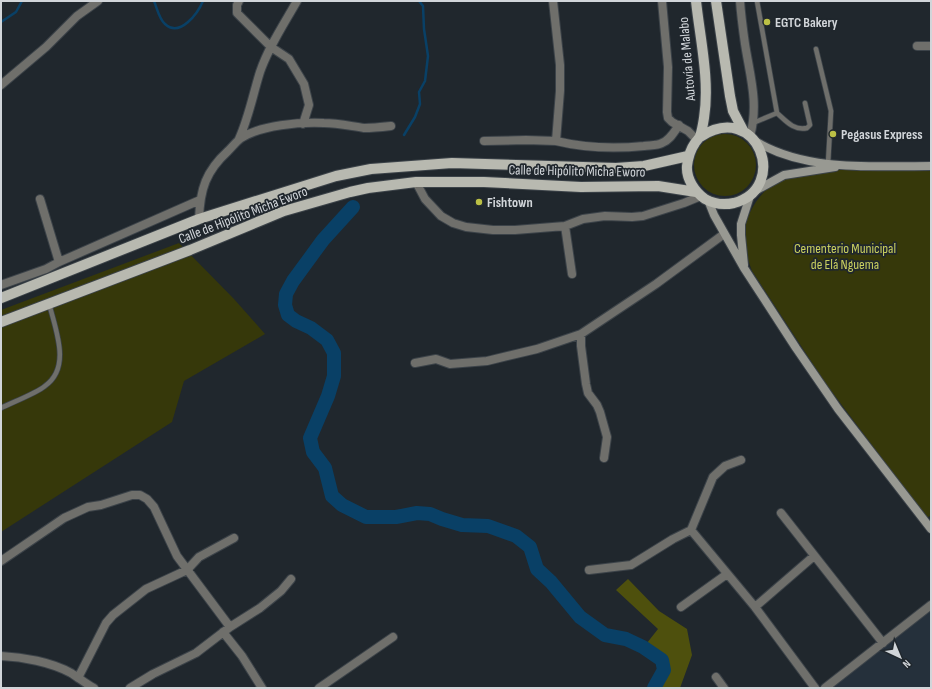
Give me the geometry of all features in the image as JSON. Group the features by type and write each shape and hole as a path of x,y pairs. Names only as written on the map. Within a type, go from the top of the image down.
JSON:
{"main road":[{"name":"Autovía de Malabo","path":"696,1 702,50 706,105 699,139"},
{"path":"716,1 733,111 762,152 764,166 762,179 752,193 740,201 729,204 718,204 702,196 690,181 687,168 688,156 694,144 710,131 721,128 733,128 750,136"},
{"name":"Calle de Hipólito Micha Eworo","path":"1,298 199,219 336,176 372,169 452,163 616,168 644,166 688,156"},
{"name":"Calle de Hipólito Micha Eworo","path":"1,322 190,250 284,211 350,192 386,185 416,182 484,182 581,187 658,186 702,196"}],"street":[{"path":"1,85 46,47 77,16 98,1"},
{"path":"239,1 237,5 237,13 270,46 289,59 304,84 309,105 303,124"},
{"path":"239,139 247,119 260,72 270,46 298,1"},
{"path":"553,1 560,65 560,91 556,141"},
{"path":"662,1 668,67 668,118 699,139"},
{"path":"740,1 753,88 755,112 750,136 771,149 792,157 839,166"},
{"path":"917,46 931,46"},
{"path":"199,219 202,190 213,166 239,139 251,133 267,128 303,124 325,123 365,128 391,126"},
{"path":"484,141 556,141 593,147 626,148 664,142 669,139 679,125"},
{"path":"744,268 741,224 752,193 784,175 839,166 931,166"},
{"path":"416,182 425,198 441,216 466,228 515,230 565,226 583,219 605,216 643,216 702,196 744,268 796,348 838,409 931,529"},
{"path":"40,199 59,262"},
{"path":"1,285 46,269 200,200"},
{"path":"565,226 572,274"},
{"path":"415,363 436,359 450,364 487,361 537,349 581,334 656,284 724,234"},
{"path":"581,334 581,346 588,393 597,405 607,436 604,458"},
{"path":"588,570 631,564 691,530 713,477 725,466 741,460"},
{"path":"1,561 64,518 88,507 101,505 132,495 140,495 147,499 154,507 177,556 226,629 262,688"},
{"path":"781,513 883,643"},
{"path":"691,530 755,607 815,688"},
{"path":"78,678 106,623 113,615 146,589 187,570 199,557 234,538"},
{"path":"755,607 814,556"},
{"path":"681,607 727,574"},
{"path":"130,688 153,674 196,653 226,629 260,608 281,591 291,579"},
{"path":"825,688 931,605"},
{"path":"319,688 393,637"},
{"path":"1,656 16,657 48,664 70,673 94,688"},
{"path":"716,677 724,688"}],"lane":[{"path":"757,1 777,113 794,127 802,129 807,128 810,125 805,103"},
{"path":"816,49 831,111 828,164"},
{"path":"753,124 777,113"},
{"path":"1,408 45,386 55,376 60,366 60,351 49,303"}],"shaded area":[{"path":"628,579 659,611 687,629 692,655 680,688 656,688 666,676 662,664 643,648 658,629 616,590"},
{"path":"931,601 931,688 823,688 823,687"}],"green space":[{"path":"719,134 731,134 747,143 754,153 756,165 754,177 747,187 731,196 719,196 708,191 699,182 694,171 694,159 699,148 708,139"},
{"name":"Cementerio Municipal de Elá Nguema","path":"931,169 931,515 927,518 826,384 752,271 746,253 744,232 751,211 763,193 780,180 789,176 826,170"},
{"path":"179,243 234,299 265,334 184,381 172,422 1,532 1,310"}],"waterway":[{"path":"1,22 16,12 22,1"},
{"path":"154,1 163,22 171,28 177,28 188,22 197,12 203,1"},
{"path":"404,135 415,117 420,104 419,92 425,81 428,56 424,29 423,6 419,1"},
{"path":"353,207 323,240 293,281 286,294 285,305 288,315 296,321 311,328 327,340 334,353 334,376 328,396 310,438 313,452 325,468 332,496 342,505 366,517 396,517 417,513 430,514 462,525 488,526 516,536 530,547 537,569 551,582 580,617 605,635 626,639 643,647 662,660 664,670 654,688"}],"place":[{"name":"EGTC Bakery","path":"767,22"},
{"name":"Pegasus Express","path":"833,134"},
{"name":"Fishtown","path":"479,202"}]}
